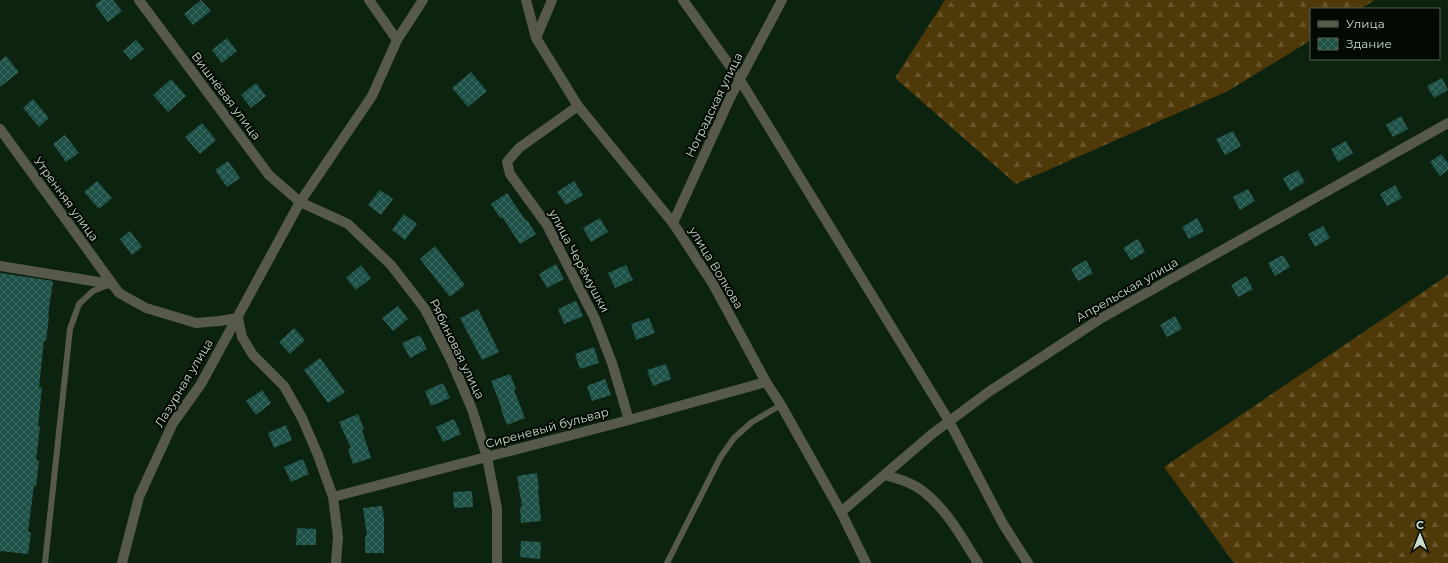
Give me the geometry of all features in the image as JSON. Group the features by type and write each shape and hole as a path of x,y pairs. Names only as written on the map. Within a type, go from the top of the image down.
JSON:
{"street":[{"name":"Вишнёвая улица","path":"139,0 269,175 300,202"},
{"path":"369,0 397,40"},
{"name":"Лазурная улица","path":"122,563 139,497 173,423 201,384 300,202 372,96 397,40 424,0"},
{"name":"улица Волкова","path":"526,0 536,38 578,106 673,223 713,284 766,382 781,405 840,512 866,563"},
{"path":"536,38 552,0"},
{"path":"683,0 740,80 949,421 1003,524 1028,563"},
{"name":"Ноградская улица","path":"673,223 740,80 782,0"},
{"name":"улица Черёмушки","path":"578,106 518,148 507,162 510,174 547,225 595,319 612,363 629,420"},
{"name":"Апрельская улица","path":"840,512 932,434 990,390 1100,319 1448,123"},
{"name":"Утренняя улица","path":"0,129 119,293 146,308 196,323 238,318"},
{"name":"Рябиновая улица","path":"300,202 348,224 391,265 425,308 451,360 472,408 487,457 497,509 497,563"},
{"path":"0,266 111,284"},
{"path":"238,318 242,337 253,355 284,386 302,418 318,455 333,497 338,537 336,563"},
{"name":"Сиреневый бульвар","path":"333,497 629,420 766,382"},
{"path":"885,475 907,482 924,492 950,518 978,563"}],"lane":[{"path":"45,563 70,329 79,304 93,291 111,284"},
{"path":"667,563 720,458 734,438 752,422 781,405"}],"green space":[{"path":"945,0 1375,0 1362,8 1310,8 1310,41 1228,91 1016,184 895,78"},
{"path":"1448,275 1448,563 1234,563 1164,467"}],"building":[{"path":"101,0 113,0 122,11 108,22 95,5"},
{"path":"201,0 211,11 193,25 184,14"},
{"path":"227,38 237,51 222,63 212,50"},
{"path":"136,40 144,49 131,60 123,51"},
{"path":"6,56 19,72 0,87 0,61"},
{"path":"471,72 487,91 468,107 452,88"},
{"path":"1442,78 1448,90 1434,98 1427,86"},
{"path":"171,79 186,96 168,112 153,95"},
{"path":"256,83 266,96 251,108 241,95"},
{"path":"33,99 49,118 39,127 23,108"},
{"path":"1401,116 1408,129 1393,137 1386,125"},
{"path":"202,123 216,140 200,154 185,137"},
{"path":"1233,131 1241,146 1225,155 1216,139"},
{"path":"65,135 79,153 66,162 53,144"},
{"path":"1346,141 1353,153 1338,162 1331,149"},
{"path":"1441,154 1448,163 1448,170 1440,176 1430,162"},
{"path":"228,161 240,178 227,187 215,170"},
{"path":"1298,170 1305,182 1290,191 1283,178"},
{"path":"97,181 112,198 99,209 84,192"},
{"path":"574,181 583,195 566,205 557,192"},
{"path":"1395,185 1402,198 1387,206 1380,194"},
{"path":"1248,189 1255,201 1240,210 1233,197"},
{"path":"380,190 393,199 381,215 368,205"},
{"path":"507,193 536,234 520,244 502,217 500,218 491,204"},
{"path":"404,214 417,224 405,240 392,230"},
{"path":"600,218 608,232 591,242 583,228"},
{"path":"1197,218 1204,231 1189,239 1182,227"},
{"path":"1323,226 1330,238 1315,247 1308,234"},
{"path":"130,231 142,247 132,255 120,239"},
{"path":"1138,239 1145,252 1131,260 1123,248"},
{"path":"435,246 465,285 450,297 420,259"},
{"path":"1283,255 1290,267 1275,276 1268,263"},
{"path":"1086,260 1093,273 1078,281 1071,269"},
{"path":"556,264 564,279 547,288 539,274"},
{"path":"361,265 371,278 356,290 346,278"},
{"path":"626,265 633,280 615,288 608,273"},
{"path":"0,273 53,281 39,387 42,387 38,426 40,426 36,460 39,461 36,486 34,485 28,532 31,532 28,554 0,551"},
{"path":"1246,276 1253,289 1238,297 1231,285"},
{"path":"576,301 583,316 564,324 558,309"},
{"path":"398,306 408,319 393,331 382,318"},
{"path":"478,309 499,352 482,360 460,318"},
{"path":"1175,316 1182,329 1167,337 1160,325"},
{"path":"649,318 655,333 636,340 631,324"},
{"path":"294,328 305,340 290,354 279,342"},
{"path":"420,335 427,349 410,358 402,343"},
{"path":"594,347 599,363 580,369 575,354"},
{"path":"320,358 345,392 328,403 304,370"},
{"path":"666,364 671,379 653,386 647,370"},
{"path":"510,374 516,389 514,390 525,418 507,425 491,381"},
{"path":"605,379 611,395 592,401 587,386"},
{"path":"443,383 450,398 431,406 425,391"},
{"path":"262,390 271,403 256,415 246,401"},
{"path":"358,414 364,429 362,430 371,458 353,464 348,449 351,448 339,422"},
{"path":"454,419 461,434 443,442 436,427"},
{"path":"286,425 292,440 274,448 268,433"},
{"path":"303,459 309,474 291,482 284,467"},
{"path":"537,473 541,521 521,523 520,507 522,507 517,476"},
{"path":"472,491 473,507 454,508 453,492"},
{"path":"382,506 384,518 384,553 365,553 365,536 367,536 363,508"},
{"path":"297,528 316,529 316,545 296,545"},
{"path":"521,541 541,542 540,559 520,557"}]}
